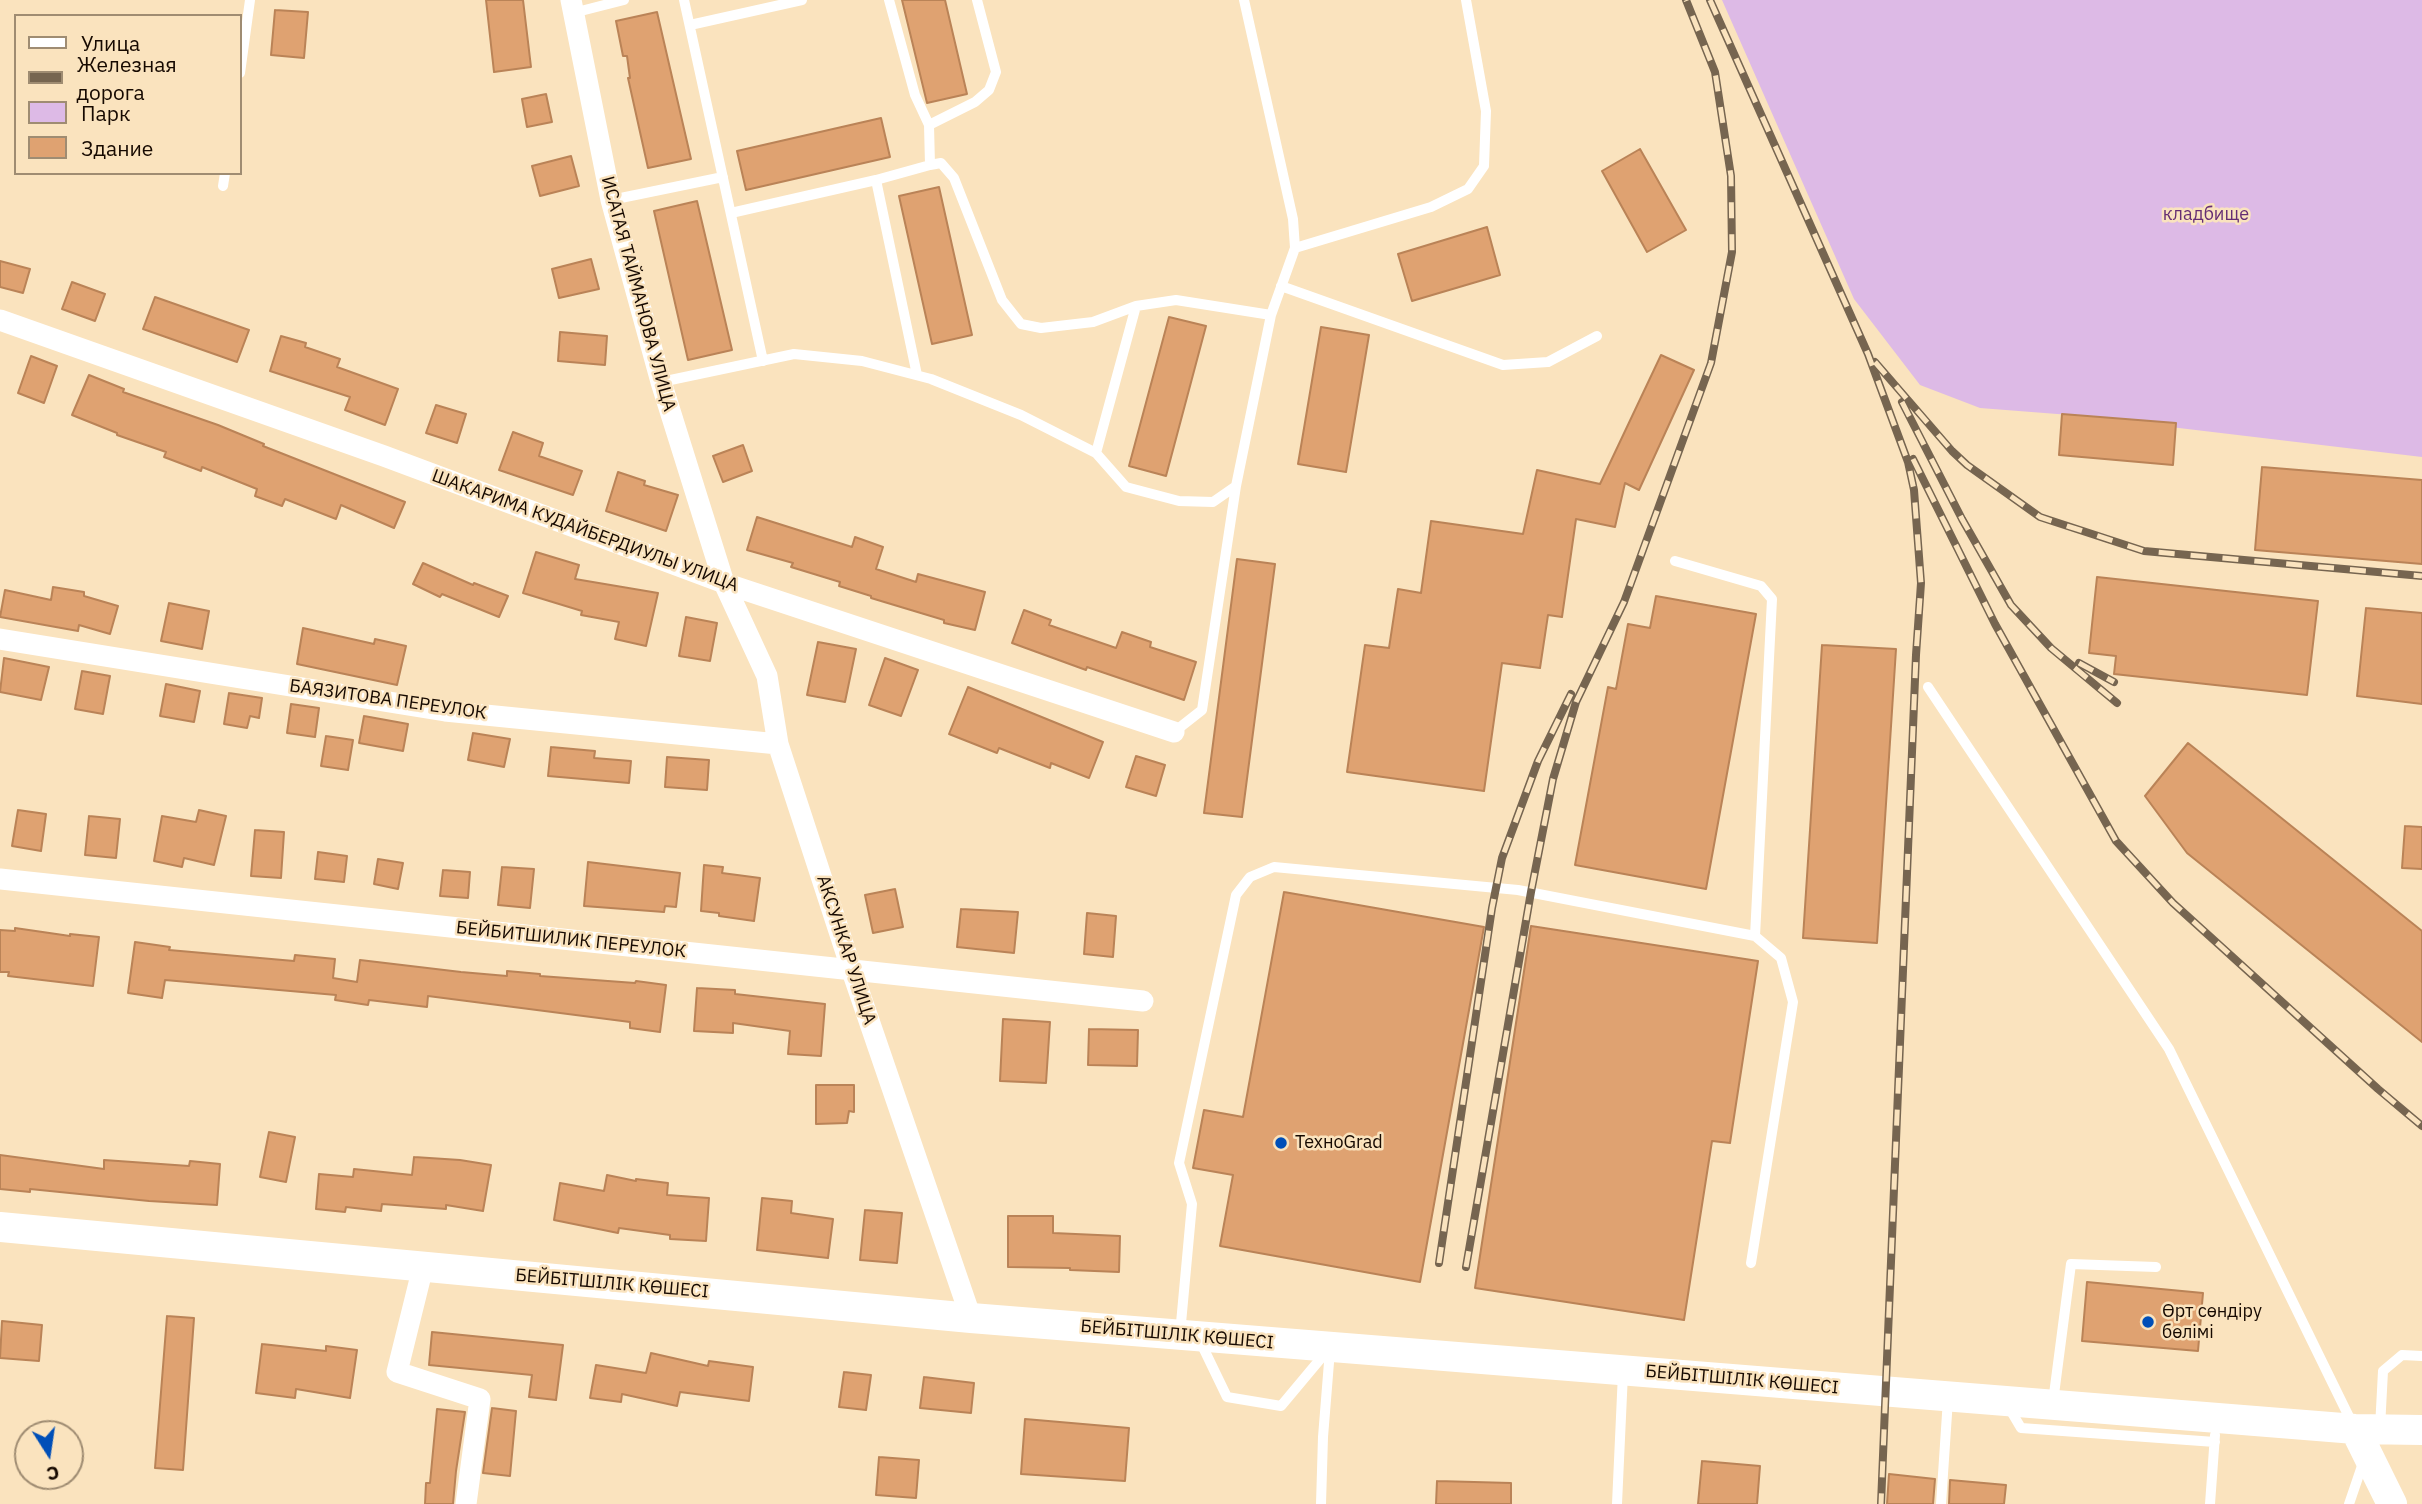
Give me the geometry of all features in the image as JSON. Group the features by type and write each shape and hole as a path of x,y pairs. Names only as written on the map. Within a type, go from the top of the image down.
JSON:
{"street":[{"name":"ИСАТАЯ ТАЙМАНОВА УЛИЦА","path":"572,7 611,200 661,382 724,583"},
{"name":"ШАКАРИМА КУДАЙБЕРДИУЛЫ УЛИЦА","path":"0,320 384,456 724,583 1174,732"},
{"name":"АКСУНКАР УЛИЦА","path":"724,583 767,676 778,744 852,971 971,1318"},
{"name":"БАЯЗИТОВА ПЕРЕУЛОК","path":"0,639 446,711 778,744"},
{"name":"БЕЙБИТШИЛИК ПЕРЕУЛОК","path":"0,879 1143,1001"},
{"name":"БЕЙБІТШІЛІК КӨШЕСІ","path":"0,1227 971,1318 2053,1405 2216,1430 2367,1438 2422,1430"},
{"path":"423,1267 397,1373 480,1399 466,1504"},
{"path":"2367,1438 2392,1504"}],"lane":[{"path":"242,58 250,0"},
{"path":"572,7 624,0"},
{"path":"684,0 763,361"},
{"path":"690,25 802,0"},
{"path":"889,0 915,95 929,125 930,165"},
{"path":"929,125 975,102 989,90 996,72 977,0"},
{"path":"1174,732 1202,710 1236,486 1271,315 1295,248 1293,219 1244,0"},
{"path":"1295,248 1432,206 1468,189 1484,166 1486,111 1466,0"},
{"path":"731,213 942,163 954,178 1002,300 1021,324 1041,328 1093,322 1136,306 1175,300 1271,315"},
{"path":"223,186 225,175"},
{"path":"611,200 723,177"},
{"path":"876,180 916,375"},
{"path":"1281,286 1503,365 1548,362 1597,336"},
{"path":"1096,453 1136,306"},
{"path":"661,382 794,354 862,361 916,375 1021,415 1096,453 1126,487 1179,500 1213,502 1236,486"},
{"path":"1675,561 1761,586 1772,599 1755,936"},
{"path":"1928,687 2169,1049 2367,1438"},
{"path":"1331,1347 1281,1406 1227,1397 1189,1336 1192,1204 1179,1163 1236,895 1250,877 1275,867 1518,890 1755,936 1781,958 1793,1002 1751,1263"},
{"path":"2053,1405 2071,1264 2156,1266"},
{"path":"1321,1504 1323,1437 1331,1347"},
{"path":"2349,1504 2383,1371 2402,1355 2422,1356"},
{"path":"1618,1504 1623,1370"},
{"path":"1941,1504 1948,1397"},
{"path":"2005,1401 2021,1428 2216,1430 2210,1504"}],"green space":[{"name":"кладбище","path":"1722,0 2422,0 2422,457 2070,415 1980,408 1920,385 1854,299"}],"building":[{"path":"486,0 523,0 531,67 494,72"},
{"path":"902,0 945,0 967,94 927,103"},
{"path":"275,10 308,12 304,58 271,55"},
{"path":"657,12 691,159 648,168 628,78 627,56 623,56 616,21"},
{"path":"546,94 552,122 527,127 522,99"},
{"path":"881,118 890,157 746,190 737,151"},
{"path":"1640,149 1686,230 1647,252 1602,171"},
{"path":"571,156 579,186 540,196 532,166"},
{"path":"939,187 972,335 932,344 899,196"},
{"path":"697,201 732,350 688,360 654,211"},
{"path":"1487,227 1500,275 1412,301 1398,254"},
{"path":"591,259 599,289 559,298 552,269"},
{"path":"0,261 30,269 23,293 0,287"},
{"path":"72,282 105,294 95,321 62,309"},
{"path":"155,297 249,330 237,362 143,329"},
{"path":"1169,317 1206,326 1166,476 1129,466"},
{"path":"1321,327 1369,335 1346,472 1298,464"},
{"path":"560,332 607,336 605,365 558,361"},
{"path":"281,336 306,343 305,347 340,359 337,367 398,389 385,425 345,410 350,397 270,371"},
{"path":"1661,355 1694,370 1639,490 1625,483 1615,527 1576,519 1562,617 1548,615 1540,668 1502,663 1484,791 1347,772 1365,645 1389,648 1398,589 1421,593 1431,521 1523,534 1537,470 1600,484"},
{"path":"31,356 57,366 44,403 18,393"},
{"path":"89,375 124,389 123,392 218,425 264,444 263,446 405,502 394,528 341,505 336,519 285,499 282,506 255,496 257,489 202,467 201,471 164,457 166,452 117,435 72,415"},
{"path":"436,405 466,414 457,443 426,433"},
{"path":"2062,414 2176,423 2173,465 2059,455"},
{"path":"513,432 543,443 539,456 582,471 573,495 499,470"},
{"path":"743,445 752,471 723,482 713,456"},
{"path":"2262,467 2422,480 2422,564 2255,550"},
{"path":"618,472 645,481 644,485 678,495 666,531 606,511"},
{"path":"757,517 852,547 855,537 883,547 876,569 916,582 918,574 985,592 975,630 944,623 944,620 871,598 839,586 840,582 791,567 793,563 747,550"},
{"path":"536,552 579,565 575,579 658,593 646,646 615,639 619,622 581,615 582,611 523,593"},
{"path":"1237,559 1275,564 1242,817 1204,813"},
{"path":"423,563 473,585 474,583 508,596 499,617 442,594 440,597 413,584"},
{"path":"2097,577 2318,601 2307,695 2114,674 2116,656 2089,653"},
{"path":"53,587 84,592 84,596 118,606 110,634 79,625 78,631 0,617 5,590 51,600"},
{"path":"1656,596 1756,614 1706,889 1575,865 1608,687 1616,689 1628,624 1650,628"},
{"path":"169,603 209,611 202,649 161,641"},
{"path":"2366,608 2422,613 2422,704 2357,696"},
{"path":"1024,610 1051,620 1049,625 1116,648 1122,632 1151,642 1150,647 1196,662 1184,700 1087,667 1086,670 1012,643"},
{"path":"686,617 717,623 710,661 679,656"},
{"path":"303,628 374,644 375,639 406,646 397,685 297,664"},
{"path":"818,642 856,649 845,702 807,695"},
{"path":"1822,645 1896,649 1877,943 1803,938"},
{"path":"4,658 49,667 41,700 0,692"},
{"path":"885,658 918,670 901,716 869,705"},
{"path":"82,671 110,676 103,714 75,709"},
{"path":"166,684 200,691 194,722 160,716"},
{"path":"968,687 1103,742 1089,778 1051,763 1050,768 999,748 997,753 949,734"},
{"path":"229,693 262,698 259,718 250,716 247,728 224,724"},
{"path":"291,704 319,708 315,737 287,733"},
{"path":"364,716 408,724 403,751 359,743"},
{"path":"473,733 510,739 504,767 468,760"},
{"path":"326,736 353,740 348,770 321,766"},
{"path":"2188,743 2422,931 2422,1042 2187,853 2145,796"},
{"path":"551,747 595,751 594,758 631,761 629,783 548,776"},
{"path":"1136,756 1165,765 1156,796 1126,787"},
{"path":"667,757 709,760 707,790 665,787"},
{"path":"18,810 46,814 41,851 12,846"},
{"path":"199,810 226,816 214,865 184,858 182,867 154,861 162,816 196,822"},
{"path":"89,816 120,819 116,858 85,855"},
{"path":"2405,826 2422,827 2422,869 2402,868"},
{"path":"255,830 284,832 281,878 251,876"},
{"path":"318,852 347,856 344,882 315,879"},
{"path":"378,859 403,863 398,889 374,884"},
{"path":"588,862 680,873 676,907 665,906 664,912 584,906"},
{"path":"704,865 723,867 722,873 760,878 754,921 701,911"},
{"path":"502,867 534,869 530,908 498,905"},
{"path":"443,870 470,872 468,898 440,896"},
{"path":"895,889 903,927 873,933 865,895"},
{"path":"1284,892 1484,927 1420,1282 1220,1246 1233,1175 1193,1168 1204,1110 1243,1117"},
{"path":"961,909 1018,912 1014,953 957,947"},
{"path":"1087,913 1116,916 1113,957 1084,954"},
{"path":"1531,926 1758,961 1730,1143 1712,1141 1684,1320 1475,1288"},
{"path":"15,928 99,937 93,986 8,976 9,972 0,972 0,930 15,931"},
{"path":"135,942 170,947 169,950 294,961 295,955 335,959 333,978 357,982 360,960 507,976 507,971 666,985 660,1032 630,1028 630,1022 428,996 427,1007 369,1000 368,1005 335,1000 336,995 165,980 162,998 128,993"},
{"path":"697,988 735,990 735,994 825,1004 821,1056 788,1054 790,1031 733,1023 733,1033 694,1031"},
{"path":"1003,1019 1050,1022 1046,1083 1000,1081"},
{"path":"1089,1029 1138,1030 1137,1066 1088,1065"},
{"path":"816,1085 854,1085 854,1112 849,1111 847,1123 816,1124"},
{"path":"269,1132 295,1137 286,1182 260,1177"},
{"path":"0,1155 104,1169 104,1160 189,1166 190,1161 220,1164 217,1205 30,1189 30,1192 0,1189"},
{"path":"414,1157 491,1165 483,1211 446,1205 446,1209 382,1204 381,1211 346,1207 345,1212 316,1209 319,1174 353,1177 354,1169 412,1175"},
{"path":"607,1175 636,1181 668,1183 667,1195 709,1198 706,1241 670,1239 670,1235 619,1228 618,1233 554,1220 560,1183 604,1191"},
{"path":"762,1198 792,1201 791,1213 833,1219 828,1258 757,1250"},
{"path":"865,1210 902,1213 897,1263 860,1260"},
{"path":"1008,1216 1053,1216 1053,1233 1120,1236 1119,1272 1008,1267"},
{"path":"2087,1282 2203,1293 2198,1351 2082,1341"},
{"path":"167,1316 194,1318 183,1470 155,1468"},
{"path":"2,1321 42,1325 39,1361 0,1358"},
{"path":"432,1332 563,1345 556,1400 529,1397 532,1375 429,1365"},
{"path":"262,1344 326,1351 326,1346 357,1350 350,1398 296,1389 295,1398 256,1393"},
{"path":"651,1353 708,1366 709,1361 753,1367 749,1401 680,1392 677,1406 622,1394 621,1402 590,1398 596,1365 646,1373"},
{"path":"844,1372 871,1375 866,1410 839,1407"},
{"path":"924,1377 974,1383 971,1413 920,1408"},
{"path":"492,1408 516,1411 510,1476 483,1473"},
{"path":"437,1409 465,1412 453,1504 425,1504 426,1483 430,1483"},
{"path":"1025,1419 1129,1428 1125,1481 1021,1474"},
{"path":"879,1457 919,1460 916,1498 876,1495"},
{"path":"1702,1461 1760,1466 1757,1504 1698,1504"},
{"path":"1889,1474 1935,1479 1933,1504 1887,1504"},
{"path":"1950,1480 2006,1485 2004,1504 1949,1504"},
{"path":"1437,1481 1511,1483 1511,1504 1436,1504"}],"railway":[{"path":"1466,1267 1553,779 1576,702 1624,602 1711,363 1732,252 1731,176 1715,72 1686,0"},
{"path":"1710,0 1868,354 1908,462 1914,490 1921,583 1881,1504"},
{"path":"1875,362 1952,451 1967,465 2040,517 2144,551 2422,576"},
{"path":"1902,402 1962,519 2011,605 2051,648 2117,703"},
{"path":"1913,459 1995,624 2116,841 2173,903 2422,1126"},
{"path":"2079,663 2114,682"},
{"path":"1439,1263 1492,908 1502,858 1538,761 1571,694"}],"place":[{"name":"ТехноGrad","path":"1281,1143"},
{"name":"Өрт сөндіру бөлімі","path":"2148,1322"}]}
